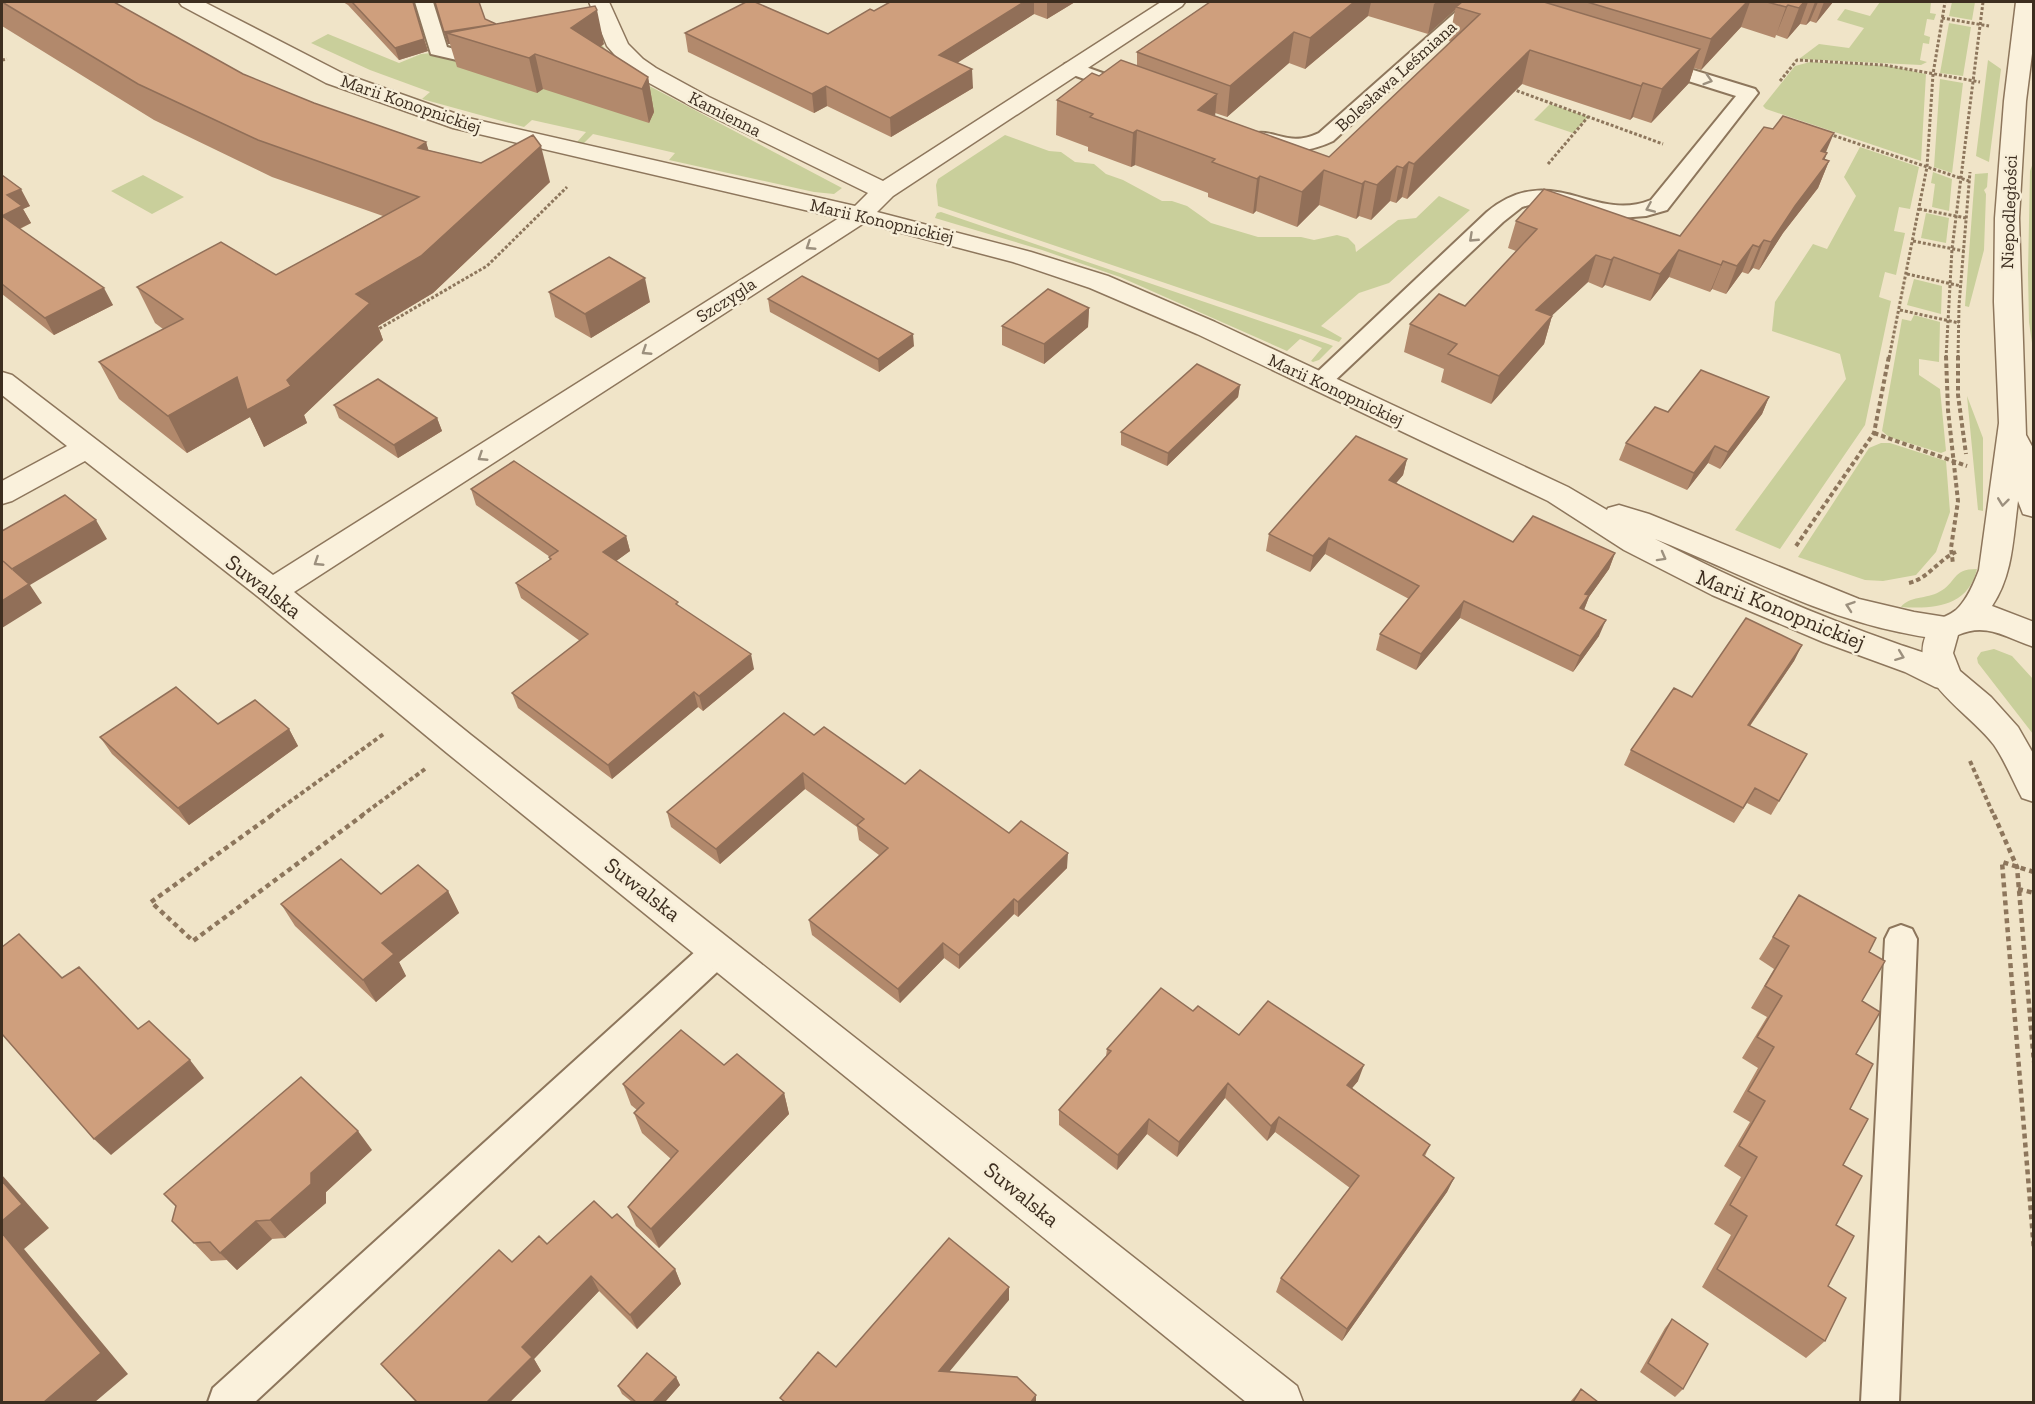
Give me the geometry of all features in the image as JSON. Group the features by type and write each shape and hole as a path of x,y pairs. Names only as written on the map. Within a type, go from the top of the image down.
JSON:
{"street":[{"name":"Marii Konopnickiej","path":"189,2 334,78 461,123 980,244 1090,279 1168,311 1558,494 1696,543 1767,576 1836,602 1909,625 1957,623 1992,618 2034,635"},
{"name":"Kamienna","path":"599,2 602,30 626,56 663,82 884,191"},
{"name":"Szczygla","path":"272,591 860,215 884,191 1175,2"},
{"name":"Niepodległości","path":"1947,678 1937,653 1942,635 1957,623 1988,588 1994,570 2013,423 2007,302 2007,218 2015,101 2027,2"},
{"name":"Suwalska","path":"2,381 272,591 459,744 720,950 1281,1402"},
{"name":"Niepodległości","path":"2013,423 2034,507"},
{"path":"2,494 86,448"},
{"name":"Marii Konopnickiej","path":"1558,494 1665,558 1723,587 1834,634 1917,663 1947,678 1979,706 2006,736 2034,788"}],"lane":[{"path":"424,2 438,50 441,52 456,55 510,44"},
{"name":"Bolesława Leśmiana","path":"1240,130 1292,146 1318,141 1334,132 1481,8"},
{"path":"1320,382 1495,217 1517,200 1540,195 1552,196 1638,213 1659,205 1748,93 1634,57"},
{"path":"1072,68 1143,95"},
{"path":"1880,1402 1900,939"},
{"path":"227,1402 720,950"}],"path":[{"path":"1793,550 1875,433 1927,167 1933,74 1945,2"},
{"path":"1948,573 1953,565 1950,540 1958,504 1947,398 1950,284 1983,2"},
{"path":"1942,18 1980,24"},
{"path":"2,60 7,58"},
{"path":"1777,85 1797,60 1884,65 1980,82"},
{"path":"1510,88 1698,156"},
{"path":"1547,166 1588,117"},
{"path":"370,334 487,266 567,187"},
{"path":"1919,209 1966,218"},
{"path":"1913,241 1964,252"},
{"path":"1907,274 1960,286"},
{"path":"1900,310 1959,323"},
{"path":"1875,433 1968,466"},
{"path":"1944,557 1956,552"},
{"path":"417,710 151,902 194,941 459,744"},
{"path":"1966,753 1977,772 2017,867 2034,1062"},
{"path":"2034,872 2002,862 2034,1250"},
{"path":"2018,889 2034,893"}],"green space":[{"path":"1880,2 1931,2 1930,13 1936,14 1934,20 1927,19 1924,35 1930,37 1929,44 1923,43 1920,60 1927,62 1921,65 1799,59 1819,44 1849,48 1864,28 1837,20 1845,9 1870,16"},
{"path":"1952,2 1975,2 1972,20 1949,16"},
{"path":"1949,23 1971,27 1963,76 1940,73"},
{"path":"328,34 399,63 421,54 598,37 610,56 638,80 842,188 834,194 814,192 669,160 675,153 593,134 583,144 577,142 586,132 532,120 524,127 422,99 430,92 370,70 311,43"},
{"path":"1988,60 2001,69 1989,162 1976,156"},
{"path":"1810,62 1888,66 1926,74 1921,161 1766,109 1763,106 1795,66"},
{"path":"1940,79 1963,83 1952,173 1934,167"},
{"path":"1550,104 1588,117 1573,133 1534,120"},
{"path":"1005,135 1049,151 1061,152 1075,162 1094,164 1106,174 1123,180 1162,201 1172,201 1187,206 1211,223 1258,237 1301,237 1314,240 1337,235 1348,238 1355,245 1356,252 1398,220 1416,218 1439,196 1470,210 1389,283 1359,293 1321,326 1342,338 1339,342 938,206 936,185 938,179"},
{"path":"1860,147 1919,167 1910,209 1899,207 1894,231 1905,233 1896,275 1885,272 1879,297 1891,301 1865,425 1780,549 1735,530 1846,379 1840,354 1772,331 1775,302 1813,244 1827,249 1856,196 1844,177"},
{"path":"2033,163 2033,350 2029,322 2028,273 2030,171"},
{"path":"1933,172 1952,179 1949,211 1932,207 1935,184 1931,183"},
{"path":"1988,173 1987,187 1984,190 1986,194 1984,250 1969,307 1965,306 1975,174"},
{"path":"143,175 184,197 152,214 111,191"},
{"path":"941,212 1333,346 1319,360 1313,362 1311,361 1322,348 1300,339 1287,351 1120,277 1042,250 935,218 937,213"},
{"path":"1926,213 1949,218 1946,243 1921,238"},
{"path":"1914,279 1942,286 1941,314 1907,305"},
{"path":"1914,315 1940,322 1939,362 1919,359 1919,375 1940,389 1946,451 1941,453 1889,437 1882,431 1902,319 1911,321"},
{"path":"1967,396 1983,438 1983,511 1978,510"},
{"path":"1881,443 1890,443 1946,461 1950,512 1936,552 1916,575 1883,581 1865,580 1798,557 1869,448"},
{"path":"1977,569 1973,582 1966,591 1948,603 1926,607 1901,607 1913,599 1939,592 1963,571"},
{"path":"1994,649 2012,656 2033,679 2033,734 1978,663 1977,658 1981,652"}],"building":[{"path":"2,2 114,2 243,74 314,103 426,142 418,148 481,163 533,135 541,146 421,256 356,294 370,303 287,380 291,386 247,410 237,377 168,416 99,362 183,319 137,287 221,242 276,275 419,197 258,140 138,84"},
{"path":"352,2 413,2 424,39 395,48"},
{"path":"435,2 479,2 485,19 496,24 444,32"},
{"path":"746,2 755,2 828,34 870,9 874,11 890,2 1024,2 939,55 972,69 890,118 826,86 812,94 685,33"},
{"path":"1210,2 1354,2 1310,38 1294,32 1230,86 1137,52"},
{"path":"1462,2 1544,2 1700,49 1662,89 1643,83 1641,86 1530,50 1414,164 1409,162 1403,168 1397,166 1377,185 1365,181 1362,184 1324,170 1302,192 1260,176 1257,179 1212,162 1215,159 1137,130 1133,133 1090,117 1093,114 1057,100 1092,73 1099,76 1121,60 1217,94 1198,110 1329,157 1480,14 1456,7"},
{"path":"1587,2 1747,2 1711,39"},
{"path":"1767,2 1804,2 1799,8"},
{"path":"595,6 597,10 571,28 648,77 642,89 535,54 529,58 447,33"},
{"path":"1783,116 1834,133 1821,151 1827,153 1823,159 1829,161 1771,242 1764,240 1759,247 1753,245 1737,266 1723,261 1721,265 1679,250 1660,274 1614,257 1611,260 1596,255 1536,310 1552,316 1499,376 1448,354 1457,344 1410,324 1439,294 1465,306 1537,229 1516,221 1544,189 1680,236 1764,127 1773,129"},
{"path":"2,175 21,189 7,195 22,206 2,216"},
{"path":"2,216 104,288 45,318 2,284"},
{"path":"609,257 645,278 585,314 549,292"},
{"path":"802,276 913,334 878,359 768,299"},
{"path":"1048,289 1089,308 1044,344 1002,326"},
{"path":"1197,364 1240,385 1168,453 1121,432"},
{"path":"1701,370 1769,397 1728,452 1715,446 1694,473 1626,443 1655,407 1668,412"},
{"path":"378,379 437,418 394,445 334,405"},
{"path":"1356,436 1407,459 1389,480 1513,542 1533,516 1615,553 1585,594 1589,595 1580,608 1606,620 1580,656 1464,601 1421,654 1380,634 1419,586 1329,538 1313,556 1269,534"},
{"path":"514,461 626,536 603,552 751,654 699,696 694,692 608,765 512,693 588,634 516,583 551,559 549,557 558,551 471,489"},
{"path":"65,495 96,520 12,569 29,584 2,601 2,531"},
{"path":"1746,618 1802,645 1748,725 1807,754 1779,801 1755,788 1743,808 1631,750 1674,688 1692,697"},
{"path":"176,687 218,724 255,700 289,729 178,808 100,737"},
{"path":"784,713 814,735 824,727 905,784 920,770 1009,833 1021,821 1068,853 1018,902 1014,899 959,955 943,943 898,989 809,920 888,848 857,825 864,819 803,773 716,849 667,812"},
{"path":"341,859 381,894 418,865 448,891 382,943 394,954 363,980 281,904"},
{"path":"1799,895 1876,938 1869,952 1885,961 1862,1001 1880,1012 1856,1054 1873,1064 1850,1109 1868,1119 1843,1165 1862,1176 1836,1225 1854,1236 1828,1286 1846,1298 1825,1341 1717,1269 1747,1216 1730,1205 1757,1157 1739,1146 1765,1101 1748,1091 1774,1047 1757,1037 1782,996 1765,986 1789,946 1773,937"},
{"path":"19,934 62,978 79,967 138,1029 149,1021 190,1060 94,1139 2,1034 2,947"},
{"path":"1161,988 1193,1011 1198,1006 1239,1035 1268,1001 1364,1065 1347,1085 1430,1145 1423,1155 1454,1178 1347,1329 1281,1278 1359,1176 1279,1117 1271,1126 1228,1083 1179,1142 1149,1119 1118,1155 1059,1110 1111,1051 1107,1049"},
{"path":"681,1030 724,1065 737,1054 784,1093 651,1229 628,1207 678,1151 634,1113 644,1103 623,1084"},
{"path":"301,1077 358,1131 311,1173 311,1184 270,1220 256,1221 220,1253 210,1242 194,1243 172,1221 176,1206 164,1194"},
{"path":"2,1181 22,1204 2,1221"},
{"path":"594,1201 612,1218 617,1214 675,1269 630,1315 591,1276 522,1347 532,1357 487,1402 417,1402 381,1364 499,1250 512,1262 539,1236 547,1244"},
{"path":"2,1233 101,1353 44,1402 2,1402"},
{"path":"949,1238 1009,1287 939,1371 1017,1377 1036,1395 1031,1402 785,1402 780,1398 818,1352 836,1367"},
{"path":"1672,1319 1708,1344 1683,1389 1648,1363"},
{"path":"647,1353 676,1377 653,1402 636,1402 618,1386"},
{"path":"1581,1389 1598,1402 1573,1402"}]}
